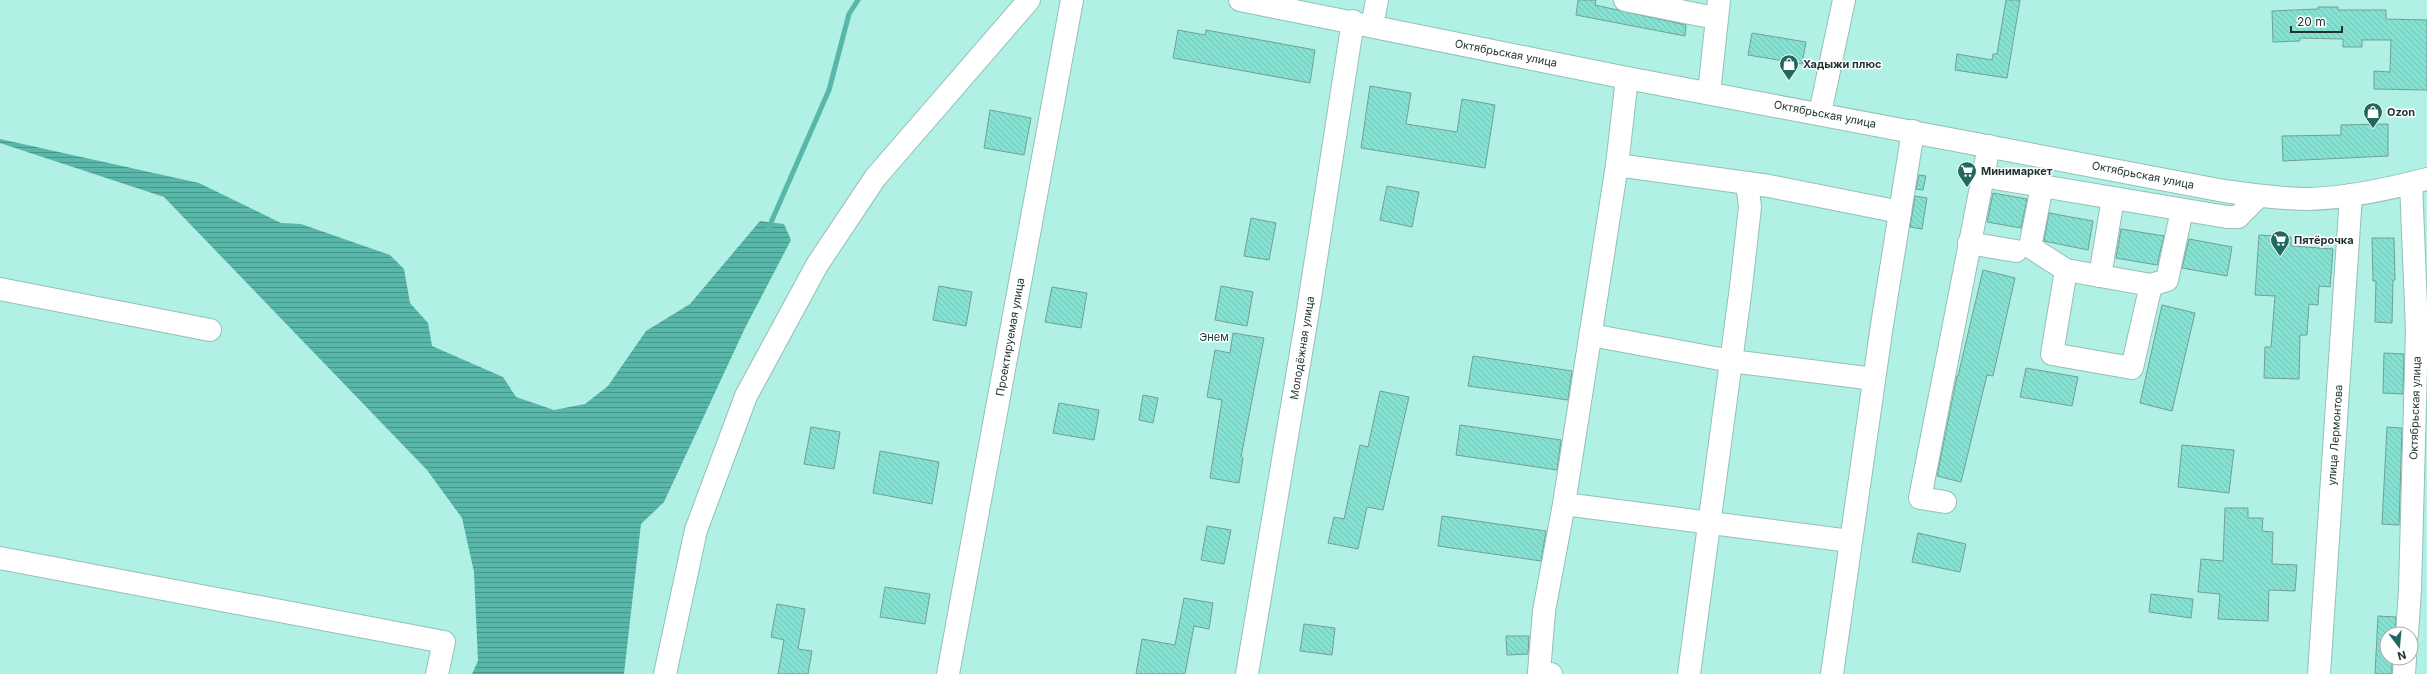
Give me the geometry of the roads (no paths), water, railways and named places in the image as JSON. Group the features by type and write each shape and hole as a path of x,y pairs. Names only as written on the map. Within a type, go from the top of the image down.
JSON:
{"street":[{"path":"665,674 696,530 750,389 817,265 875,178 1029,0"},
{"name":"Проектируемая улица","path":"948,674 1072,0"},
{"name":"Октябрьская улица","path":"1240,0 1627,78 1820,113 2224,191 2260,196 2310,199 2419,191 2422,330 2419,591 2409,626"},
{"name":"Молодёжная улица","path":"1247,674 1306,323 1362,24 1377,0"},
{"path":"1625,0 1717,9 1709,93"},
{"path":"1820,113 1844,0"},
{"path":"1551,674 1539,672 1544,611 1564,504 1591,335 1617,165 1627,78"},
{"path":"1832,674 1874,379 1913,131"},
{"path":"1945,502 1920,498 1989,146"},
{"path":"1617,165 1747,183 1900,212"},
{"path":"1982,176 2227,217 2238,217 2260,196"},
{"path":"1689,674 1750,206 1747,183"},
{"path":"2042,186 2030,246 2066,270 2100,276 2150,284 2168,280 2182,210"},
{"name":"улица Лермонтова","path":"2319,674 2351,195"},
{"path":"2100,276 2114,198"},
{"path":"1969,243 2016,252"},
{"path":"2066,270 2052,354 2132,368 2150,284"},
{"path":"0,289 210,330"},
{"path":"1591,335 1731,361 1874,379"},
{"path":"1564,504 1710,521 1850,541"},
{"path":"0,558 444,642 437,674"}],"waterway":[{"path":"769,227 829,90 849,14 858,0"}],"place":[{"name":"Хадыжи плюс","path":"1789,81"},
{"name":"Ozon","path":"2373,129"},
{"name":"Минимаркет","path":"1967,188"},
{"name":"Пятёрочка","path":"2280,257"}],"park label":[{"name":"Энем","path":"1214,337"}]}
